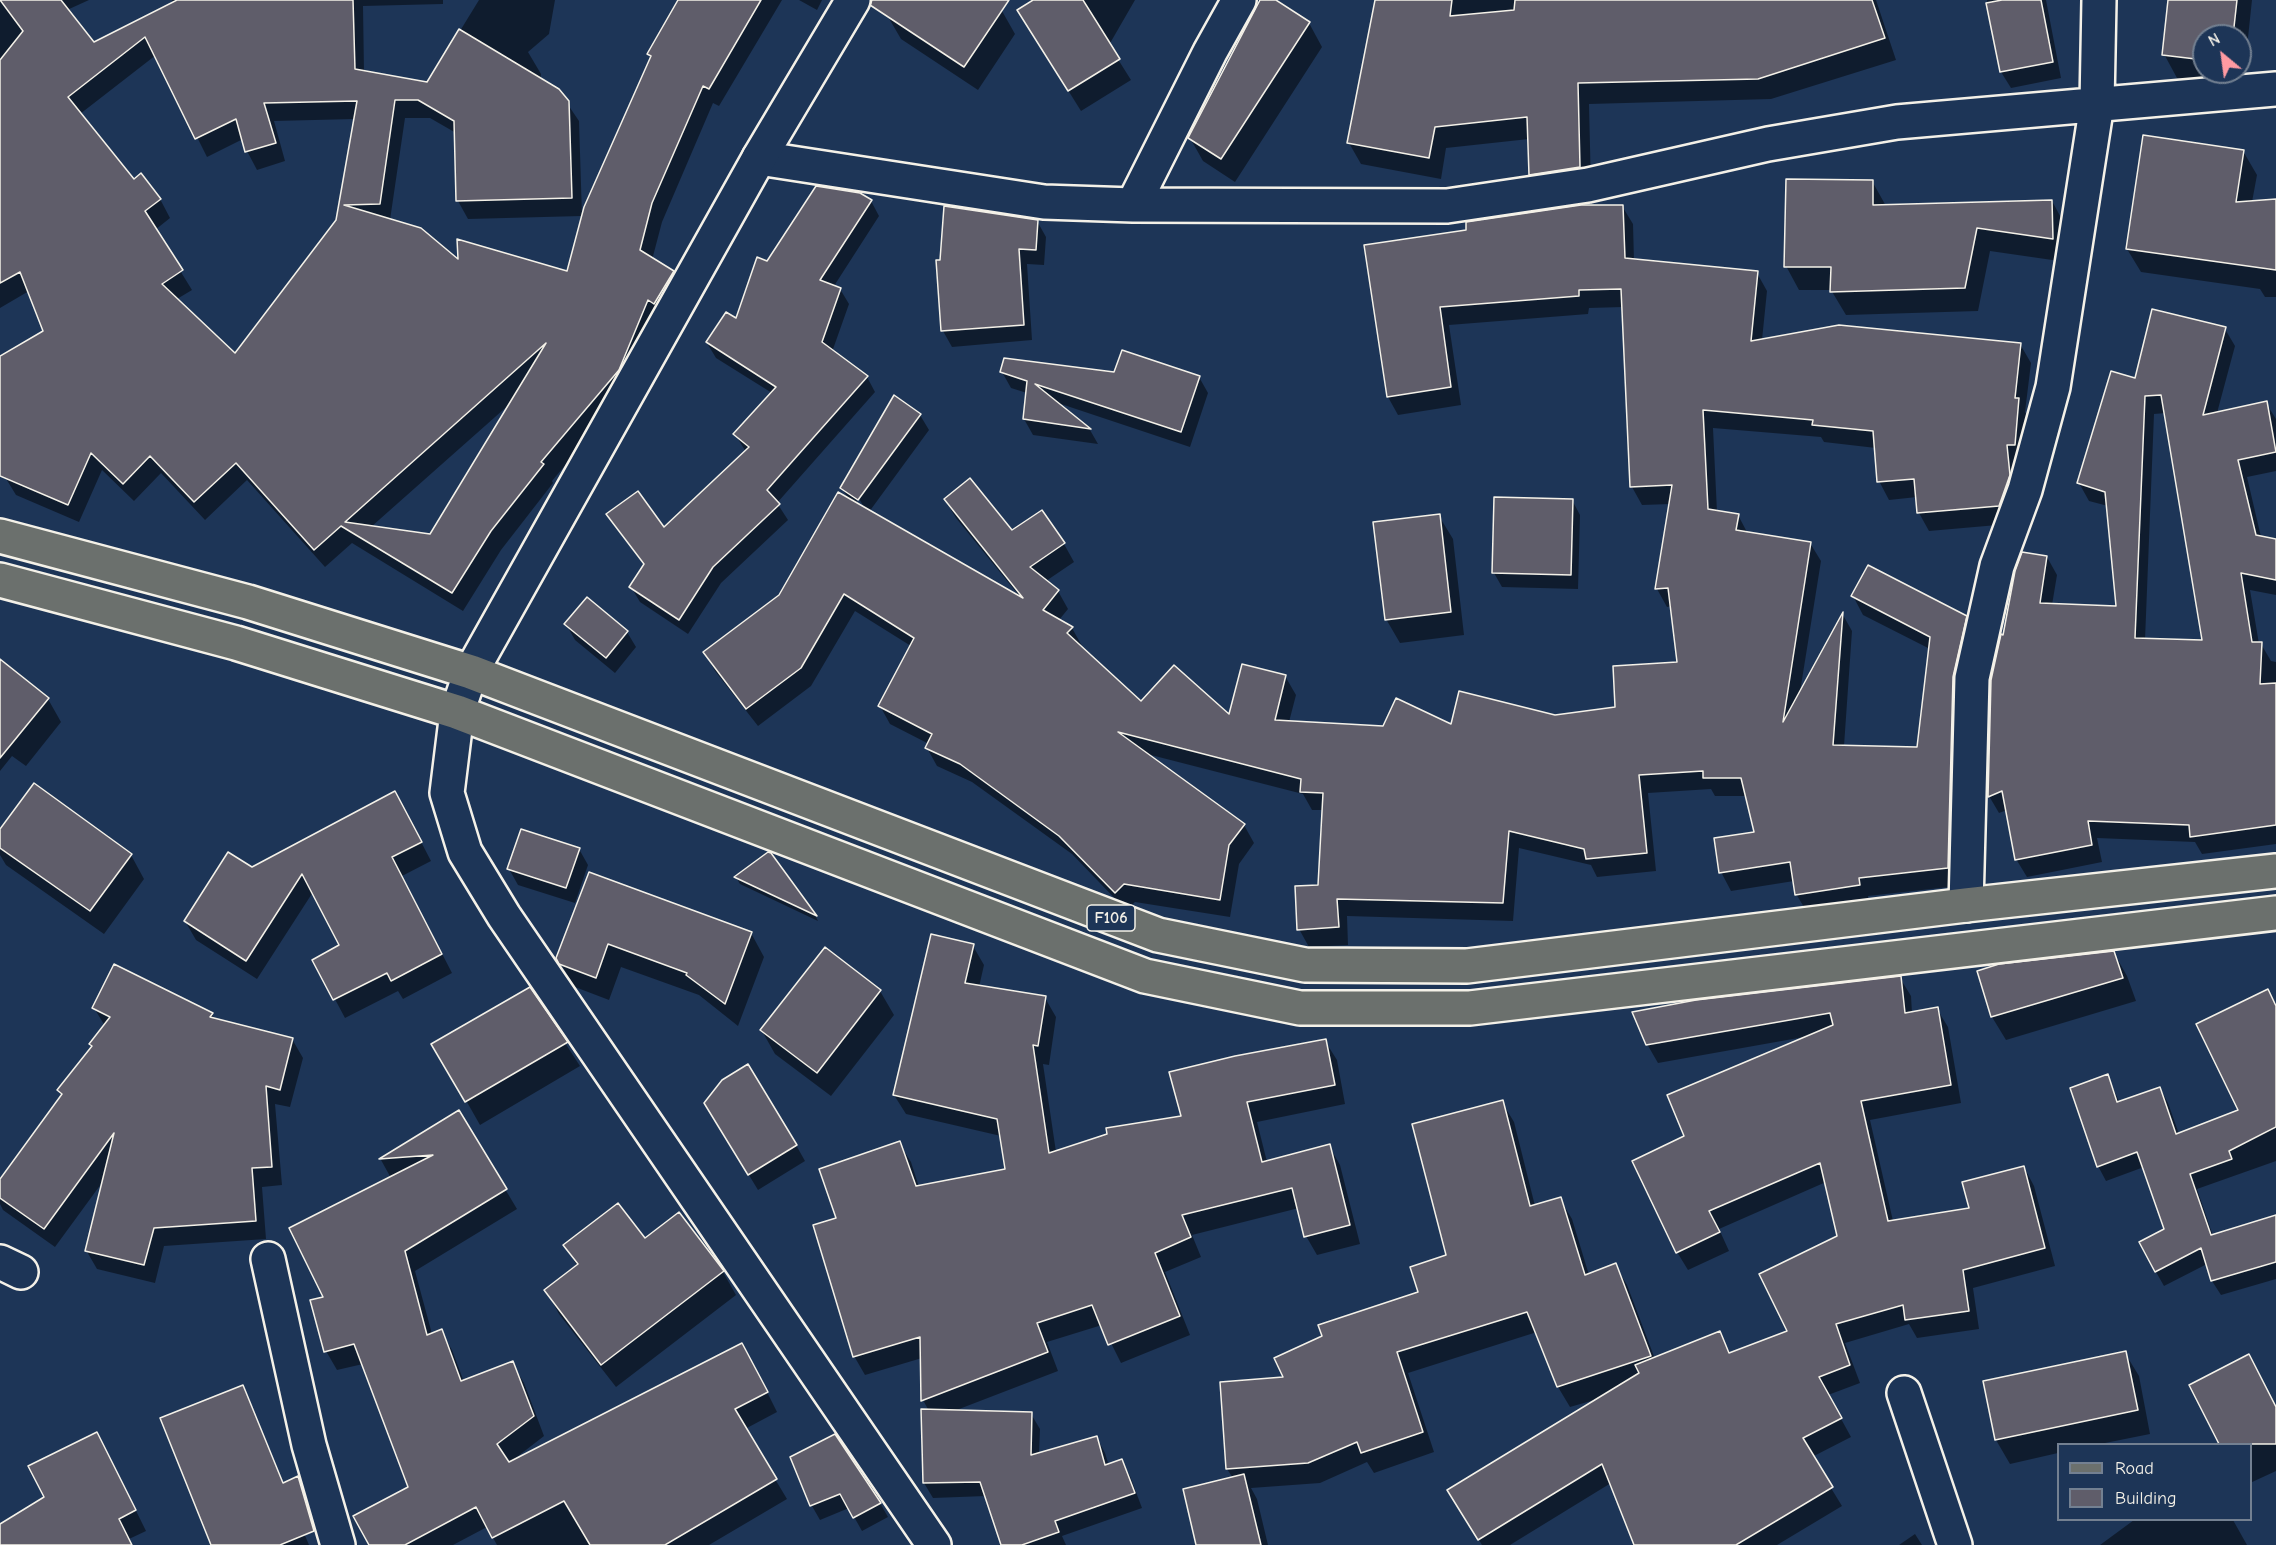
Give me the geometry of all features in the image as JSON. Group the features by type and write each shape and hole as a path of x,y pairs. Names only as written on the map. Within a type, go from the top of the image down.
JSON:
{"main road":[{"name":"F106","path":"0,536 248,602 471,672 1158,935 1305,965 1467,966 1966,905 2276,871"},
{"name":"F106","path":"0,580 236,643 456,712 1145,976 1300,1008 1470,1008 2276,913"}],"street":[{"path":"853,0 759,158 471,672 456,712 447,793 465,852 504,916 934,1545"},
{"path":"1133,206 1210,52 1239,0"},
{"path":"1966,905 1972,678 1997,566 2025,490 2053,387 2097,104 2099,0"},
{"path":"759,158 1044,202 1133,206 1447,206 1588,185 1768,144 1897,122 2276,89"},
{"path":"268,1258 309,1445 338,1545"},
{"path":"1904,1393 1955,1545"}],"building":[{"path":"0,0 61,0 94,42 177,0 353,0 355,69 427,82 459,29 559,89 569,101 572,198 456,201 454,121 418,100 395,100 380,204 344,205 421,228 458,259 457,239 567,271 584,207 651,56 647,54 678,0 761,0 709,89 703,86 652,203 640,250 674,271 654,304 648,300 619,370 541,462 544,464 491,531 452,593 341,526 314,550 236,463 194,502 150,456 123,484 91,453 68,505 0,476 0,356 43,331 20,272 0,283 0,60 23,31","holes":["145,37 195,139 236,119 245,152 276,143 264,103 357,101 336,220 235,353 162,284 183,270 145,211 161,199 141,173 134,179 68,97","546,343 430,534 345,522"]},
{"path":"872,0 1009,0 964,67 870,5"},
{"path":"1033,0 1083,0 1120,59 1068,91 1017,10"},
{"path":"1260,0 1276,0 1310,22 1221,159 1188,138"},
{"path":"1375,0 1452,0 1450,16 1514,10 1515,0 1872,0 1885,38 1758,79 1578,83 1580,167 1529,175 1527,117 1435,127 1429,158 1347,143"},
{"path":"2002,0 2041,0 2053,62 2000,72 1986,3"},
{"path":"2168,0 2237,0 2234,24 2192,24 2192,59 2162,55"},
{"path":"2143,135 2244,150 2236,202 2276,199 2276,270 2126,249"},
{"path":"1786,179 1873,180 1873,205 2052,200 2053,239 1977,228 1965,288 1830,292 1831,267 1784,267"},
{"path":"816,186 860,193 872,200 820,280 841,288 822,342 868,376 767,490 780,504 713,567 679,620 629,587 644,564 606,514 638,491 664,527 749,447 733,434 776,387 706,342 726,312 736,318 757,257 767,261"},
{"path":"1581,205 1623,205 1625,258 1758,271 1751,341 1839,325 2021,343 2015,398 2019,398 2015,445 2007,445 2010,475 1999,506 1917,513 1914,479 1877,482 1873,431 1812,425 1813,420 1703,410 1708,509 1739,514 1736,530 1811,542 1783,722 1843,612 1833,745 1917,747 1930,637 1851,596 1868,565 1967,616 1953,677 1948,868 1859,878 1860,885 1795,895 1790,862 1719,873 1714,838 1754,832 1741,778 1703,778 1703,771 1639,775 1647,853 1586,859 1584,849 1509,831 1503,903 1337,899 1339,927 1297,930 1295,886 1318,885 1323,793 1300,792 1301,779 1118,732 1245,824 1229,845 1220,900 1124,884 1115,893 1059,836 960,764 925,748 932,734 878,706 914,638 844,594 801,668 746,709 703,652 779,595 838,492 1023,598 944,499 970,478 1012,530 1042,510 1065,543 1030,567 1059,590 1043,610 1073,627 1067,633 1141,701 1174,665 1229,714 1242,664 1286,675 1275,720 1383,726 1396,698 1451,724 1459,691 1555,715 1615,707 1613,666 1677,662 1668,588 1655,589 1672,485 1630,487 1621,289 1579,290 1579,296 1440,307 1451,387 1387,397 1364,245 1466,230 1466,222"},
{"path":"944,206 1038,220 1036,250 1019,249 1024,325 941,331 936,260 940,260"},
{"path":"2152,309 2226,327 2203,415 2267,401 2276,452 2238,460 2256,535 2276,539 2276,580 2241,573 2252,642 2262,642 2260,684 2276,683 2276,825 2190,837 2189,825 2088,821 2092,845 2015,860 2002,791 1988,797 1991,680 2001,634 2003,635 2015,571 2022,552 2047,556 2040,603 2116,606 2105,492 2077,483 2111,371 2135,378","holes":["2161,395 2202,640 2135,638 2145,396"]},
{"path":"1122,350 1200,376 1181,432 1035,384 1091,429 1023,419 1027,381 1000,372 1004,358 1114,372"},
{"path":"894,395 921,414 858,500 840,488"},
{"path":"1494,497 1573,499 1571,575 1492,573"},
{"path":"1440,514 1451,612 1385,620 1373,522"},
{"path":"587,597 628,631 606,658 564,624"},
{"path":"0,659 49,698 0,758"},
{"path":"34,783 132,854 90,911 0,848 0,829"},
{"path":"395,791 422,842 392,857 442,954 391,981 387,973 333,1000 312,960 339,945 302,874 246,961 184,921 228,852 252,867"},
{"path":"521,829 580,848 566,888 507,869"},
{"path":"768,852 771,853 817,916 734,877"},
{"path":"589,872 752,932 725,1004 686,975 687,973 608,944 596,978 559,964 556,958"},
{"path":"931,934 974,944 965,983 1046,996 1038,1046 1033,1045 1049,1153 1107,1134 1106,1128 1181,1116 1169,1072 1235,1056 1326,1039 1335,1085 1247,1102 1262,1162 1330,1144 1350,1225 1304,1237 1292,1188 1182,1215 1191,1237 1155,1253 1180,1316 1108,1345 1092,1305 1037,1323 1048,1352 921,1401 920,1337 853,1357 813,1225 836,1218 819,1169 900,1141 916,1186 1005,1169 997,1119 893,1095"},
{"path":"825,947 881,990 817,1073 760,1030"},
{"path":"2114,951 2123,978 1991,1017 1977,971 1999,964"},
{"path":"114,964 213,1013 210,1017 293,1038 280,1090 266,1086 272,1167 252,1168 256,1221 154,1228 144,1265 85,1251 114,1133 44,1229 0,1198 0,1179 62,1094 57,1090 92,1046 89,1044 110,1017 92,1008"},
{"path":"1901,976 1905,1013 1938,1007 1951,1085 1861,1101 1888,1221 1969,1208 1962,1182 2024,1166 2045,1248 1963,1270 1969,1311 1905,1320 1903,1305 1836,1324 1850,1365 1819,1377 1842,1418 1803,1438 1833,1487 1736,1545 1634,1545 1602,1464 1478,1540 1447,1490 1639,1373 1635,1365 1720,1331 1729,1353 1787,1331 1759,1274 1837,1236 1820,1163 1709,1211 1720,1232 1676,1253 1632,1161 1684,1136 1667,1095 1833,1025 1830,1013 1646,1045 1632,1012 1696,1000"},
{"path":"530,987 568,1042 465,1102 431,1044"},
{"path":"2268,989 2276,1006 2276,1127 2229,1151 2232,1159 2190,1174 2211,1235 2276,1215 2276,1262 2211,1281 2201,1248 2155,1272 2139,1242 2164,1229 2137,1152 2097,1167 2070,1088 2108,1074 2117,1102 2160,1087 2176,1134 2238,1110 2196,1024"},
{"path":"748,1064 797,1145 748,1175 704,1103 722,1080"},
{"path":"1503,1100 1530,1206 1561,1197 1585,1275 1616,1263 1651,1356 1557,1387 1527,1312 1397,1352 1423,1432 1361,1453 1357,1442 1308,1463 1226,1469 1220,1382 1283,1377 1274,1358 1322,1336 1318,1325 1418,1292 1410,1267 1446,1255 1412,1124"},
{"path":"459,1110 507,1189 405,1251 427,1335 442,1329 461,1381 513,1361 534,1416 497,1444 509,1462 742,1343 768,1392 735,1409 777,1479 665,1545 590,1545 564,1501 492,1538 476,1507 405,1545 369,1545 353,1516 408,1487 354,1344 324,1352 310,1300 323,1297 289,1228 433,1155 379,1159"},
{"path":"618,1203 645,1238 679,1212 724,1271 601,1365 544,1290 578,1264 563,1245"},
{"path":"2126,1351 2138,1410 1995,1440 1983,1381"},
{"path":"2249,1354 2276,1407 2276,1444 2218,1443 2189,1385"},
{"path":"243,1385 283,1483 298,1476 314,1531 280,1545 211,1545 160,1418"},
{"path":"921,1409 1032,1412 1031,1455 1097,1436 1105,1465 1122,1459 1135,1493 1055,1521 1059,1532 1022,1545 1001,1545 980,1482 923,1483"},
{"path":"97,1432 136,1510 119,1519 132,1545 0,1545 0,1524 44,1497 28,1466"},
{"path":"835,1434 881,1503 853,1518 840,1494 810,1506 790,1457"},
{"path":"1244,1474 1261,1545 1196,1545 1183,1489"}]}
